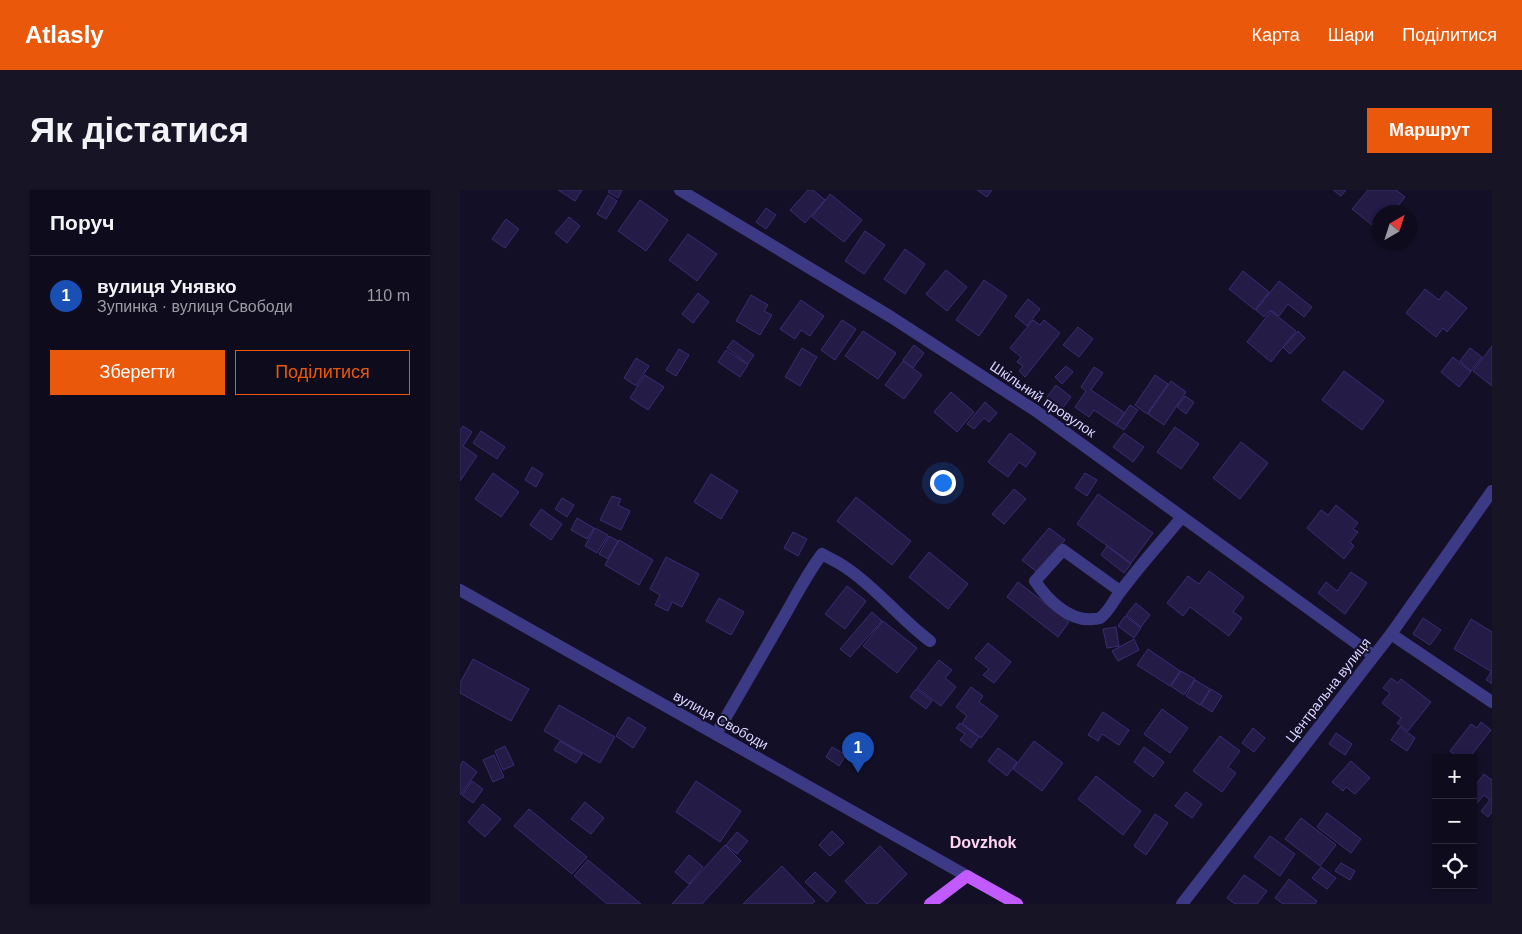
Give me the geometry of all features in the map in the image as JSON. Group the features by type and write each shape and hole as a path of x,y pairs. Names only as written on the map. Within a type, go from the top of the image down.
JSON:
{"main road":[{"path":"930,904 967,876 1016,904"}],"street":[{"name":"Шкільний провулок","path":"683,191 891,317 1036,411 1374,656"},
{"name":"Центральна вулиця","path":"1182,904 1374,656 1492,491"},
{"path":"1120,591 1063,550 1035,581 1040,589 1071,615 1087,620 1099,618 1182,517"},
{"path":"716,734 810,570 822,554 846,567 871,588 912,628 930,642"},
{"name":"вулиця Свободи","path":"460,590 967,876"},
{"path":"1390,634 1492,702"}],"building":[{"path":"558,190 582,190 575,201"},
{"path":"609,190 622,190 618,198 608,192"},
{"path":"808,190 813,190 825,200 805,223 790,210"},
{"path":"977,190 992,190 987,197"},
{"path":"1333,190 1346,190 1341,196"},
{"path":"1368,190 1396,190 1405,197 1399,205 1372,205 1372,225 1352,209"},
{"path":"830,194 862,220 844,242 812,217"},
{"path":"608,195 617,201 606,219 597,214"},
{"path":"640,200 668,220 646,251 618,231"},
{"path":"766,208 776,215 766,229 756,222"},
{"path":"569,217 580,226 567,243 555,233"},
{"path":"506,219 519,229 505,248 492,239"},
{"path":"865,231 885,245 864,274 845,261"},
{"path":"688,234 717,254 697,281 669,260"},
{"path":"905,249 925,264 905,294 884,279"},
{"path":"946,270 967,287 947,311 926,294"},
{"path":"1243,271 1269,292 1255,310 1229,289"},
{"path":"984,280 1007,296 979,336 956,320"},
{"path":"1279,281 1312,307 1304,317 1288,304 1279,316 1270,310 1264,317 1256,310"},
{"path":"1425,289 1439,300 1446,291 1467,308 1447,332 1443,328 1436,337 1406,313"},
{"path":"698,293 709,302 693,323 682,314"},
{"path":"751,295 768,305 764,311 772,315 760,335 736,321"},
{"path":"1028,299 1040,309 1027,326 1015,316"},
{"path":"801,300 824,316 810,336 801,330 795,339 780,329"},
{"path":"1271,311 1296,331 1271,362 1247,342"},
{"path":"842,320 856,329 835,360 821,350"},
{"path":"1033,320 1040,325 1044,320 1060,333 1025,377 1019,371 1023,366 1017,362 1021,357 1010,348"},
{"path":"1078,327 1093,339 1079,357 1063,345"},
{"path":"863,331 896,353 878,379 845,356"},
{"path":"1298,331 1305,338 1290,354 1283,347"},
{"path":"733,340 754,355 748,364 727,348"},
{"path":"914,345 924,353 913,368 903,360"},
{"path":"1492,346 1492,386 1473,371"},
{"path":"802,348 817,357 800,386 785,377"},
{"path":"1470,348 1482,357 1471,371 1460,361"},
{"path":"679,349 689,355 676,376 666,370"},
{"path":"726,350 748,365 740,377 718,362"},
{"path":"1453,357 1471,372 1459,387 1441,372"},
{"path":"636,358 649,366 636,386 624,378"},
{"path":"903,361 922,375 904,399 885,385"},
{"path":"1066,366 1073,372 1062,384 1055,377"},
{"path":"1094,367 1103,373 1091,390 1125,413 1116,425 1094,410 1089,417 1075,407 1086,391 1081,387"},
{"path":"1344,371 1384,401 1362,430 1322,400"},
{"path":"645,375 664,387 648,410 630,398"},
{"path":"1155,375 1168,384 1147,414 1135,405"},
{"path":"1171,381 1186,392 1164,425 1148,414"},
{"path":"1056,385 1071,397 1059,413 1044,401"},
{"path":"951,392 974,412 957,432 934,412"},
{"path":"1185,396 1194,402 1186,414 1177,407"},
{"path":"985,402 997,413 989,422 984,418 974,429 967,424"},
{"path":"1130,405 1138,410 1124,430 1116,425"},
{"path":"463,426 472,432 463,446 477,456 460,481 460,430"},
{"path":"1175,427 1199,444 1181,469 1157,452"},
{"path":"481,431 505,447 497,459 473,443"},
{"path":"1010,433 1036,453 1026,467 1019,462 1008,477 988,462"},
{"path":"1124,433 1144,447 1133,462 1113,447"},
{"path":"1241,442 1268,463 1240,499 1213,478"},
{"path":"532,467 543,474 536,487 525,480"},
{"path":"493,473 519,492 501,517 475,499"},
{"path":"1085,473 1097,480 1087,496 1075,488"},
{"path":"711,474 738,491 721,519 694,502"},
{"path":"1014,489 1026,499 1004,524 992,514"},
{"path":"1098,494 1153,533 1131,563 1077,524"},
{"path":"612,496 621,499 618,505 630,511 621,530 600,520"},
{"path":"856,497 911,541 892,565 837,521"},
{"path":"562,498 574,505 567,517 555,509"},
{"path":"1336,505 1358,523 1353,529 1358,532 1350,542 1354,546 1344,559 1307,528 1321,510 1328,515"},
{"path":"541,509 562,524 551,540 530,525"},
{"path":"577,518 594,528 587,539 571,530"},
{"path":"595,528 608,535 597,553 585,546"},
{"path":"1049,528 1065,540 1038,573 1022,560"},
{"path":"793,532 807,539 798,556 784,548"},
{"path":"609,536 618,541 608,559 599,554"},
{"path":"619,540 653,560 639,585 605,565"},
{"path":"1107,546 1131,564 1124,573 1101,555"},
{"path":"929,552 968,584 948,609 909,577"},
{"path":"666,557 699,574 682,607 672,602 668,611 655,605 660,595 650,589"},
{"path":"1209,571 1244,597 1233,612 1242,618 1229,636 1190,607 1183,616 1167,603 1188,576 1199,584"},
{"path":"1351,572 1367,583 1345,614 1318,593 1326,582 1337,591"},
{"path":"1018,582 1069,622 1058,637 1007,597"},
{"path":"847,586 866,601 845,629 825,614"},
{"path":"719,598 744,612 731,635 706,621"},
{"path":"1136,603 1150,615 1141,627 1126,615"},
{"path":"872,612 882,621 850,657 840,649"},
{"path":"1125,616 1141,628 1134,638 1118,626"},
{"path":"1423,618 1441,630 1430,645 1413,634"},
{"path":"1471,619 1492,632 1492,672 1454,649"},
{"path":"883,621 917,648 897,673 863,646"},
{"path":"1116,627 1119,646 1107,648 1103,629"},
{"path":"1134,639 1139,650 1118,661 1112,651"},
{"path":"988,643 1011,662 994,683 983,675 989,669 975,658"},
{"path":"1148,649 1180,671 1170,686 1137,665"},
{"path":"473,659 529,689 511,721 460,693 460,683"},
{"path":"939,660 952,670 945,678 956,687 941,706 917,688"},
{"path":"1181,671 1195,679 1184,695 1171,686"},
{"path":"1492,672 1492,684 1486,680"},
{"path":"1391,678 1398,683 1401,679 1431,702 1408,731 1397,723 1401,718 1382,703 1390,693 1383,688"},
{"path":"1195,680 1210,689 1200,705 1186,696"},
{"path":"971,687 983,696 979,702 998,716 981,738 962,723 967,716 956,707"},
{"path":"916,689 932,701 926,709 910,697"},
{"path":"1211,689 1222,696 1212,712 1201,705"},
{"path":"559,705 615,737 600,763 544,731"},
{"path":"1162,709 1188,728 1170,753 1144,734"},
{"path":"1103,712 1129,730 1119,745 1102,734 1098,741 1088,735"},
{"path":"628,717 646,728 633,748 616,736"},
{"path":"1481,722 1491,730 1472,754 1454,754 1450,751 1471,724 1477,728"},
{"path":"960,723 979,737 971,748 960,740 965,734 956,728"},
{"path":"1400,727 1415,738 1407,751 1391,740"},
{"path":"1253,728 1265,738 1254,752 1242,743"},
{"path":"1336,733 1352,744 1345,755 1329,744"},
{"path":"1220,736 1240,751 1228,767 1236,773 1222,792 1193,771"},
{"path":"560,741 582,754 576,763 554,750"},
{"path":"1034,741 1063,763 1042,791 1013,769"},
{"path":"505,746 514,765 503,770 495,751"},
{"path":"832,747 846,755 839,766 826,757"},
{"path":"1144,747 1164,762 1153,777 1134,762"},
{"path":"998,748 1017,762 1007,776 988,761"},
{"path":"494,755 504,777 493,782 483,760"},
{"path":"463,761 477,772 460,795 460,766"},
{"path":"1351,761 1370,778 1355,794 1346,787 1343,791 1332,782"},
{"path":"1484,774 1492,780 1492,812 1488,817 1481,811 1490,800 1484,795 1477,803 1477,783"},
{"path":"1096,776 1141,811 1123,835 1078,799"},
{"path":"472,781 483,789 473,803 462,795"},
{"path":"696,781 741,811 720,842 676,812"},
{"path":"1186,792 1202,804 1192,818 1175,806"},
{"path":"585,802 604,818 591,834 571,819"},
{"path":"483,804 501,819 485,837 468,822"},
{"path":"529,809 587,857 572,874 514,826"},
{"path":"1327,813 1361,839 1351,853 1317,827"},
{"path":"1155,814 1168,823 1146,855 1134,846"},
{"path":"1301,818 1336,845 1320,866 1285,839"},
{"path":"832,831 844,843 830,856 819,845"},
{"path":"737,832 748,841 737,854 726,845"},
{"path":"1270,836 1295,854 1280,876 1254,857"},
{"path":"725,845 741,861 702,904 672,904"},
{"path":"880,846 907,874 877,904 867,904 845,881"},
{"path":"689,855 703,867 689,884 675,872"},
{"path":"588,860 641,904 607,904 574,876"},
{"path":"1341,863 1355,871 1350,880 1335,871"},
{"path":"782,866 815,901 812,904 743,904"},
{"path":"1321,867 1336,878 1327,889 1312,878"},
{"path":"815,872 836,892 827,902 805,882"},
{"path":"1244,875 1267,891 1257,904 1235,904 1227,898"},
{"path":"1289,879 1317,901 1315,904 1283,904 1275,898"}],"place":[{"name":"вулиця Унявко","path":"858,773"}],"district":[{"name":"Dovzhok","path":"983,842"}]}
